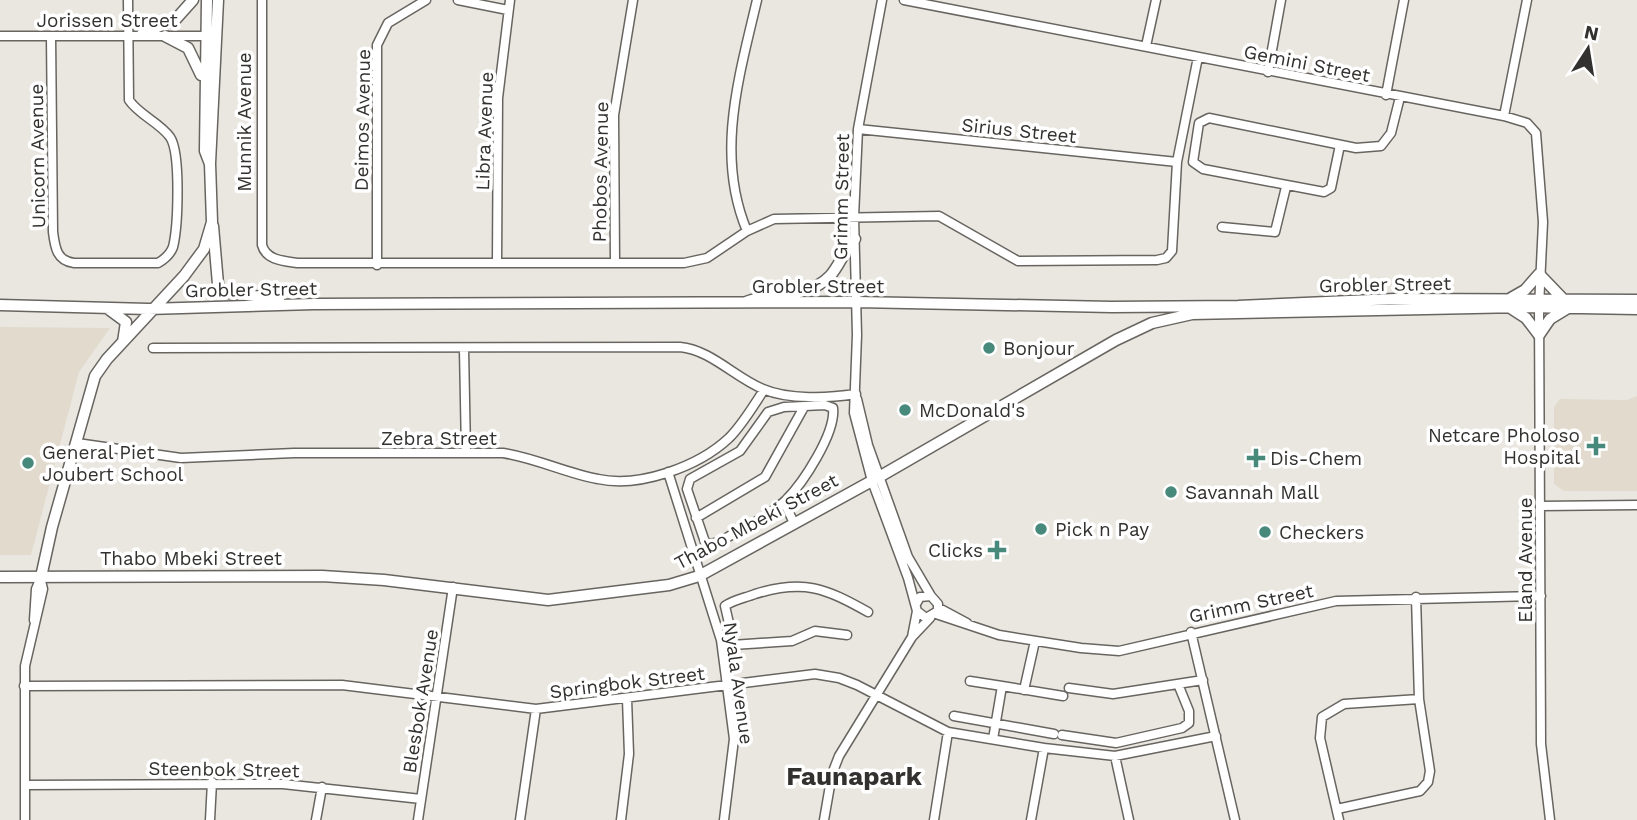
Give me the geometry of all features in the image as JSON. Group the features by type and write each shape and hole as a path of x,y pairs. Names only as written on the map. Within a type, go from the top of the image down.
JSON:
{"main road":[{"path":"142,34 176,19 193,0"},
{"name":"Munnik Avenue","path":"41,579 52,527 95,376 107,359 199,259 212,222 210,164 216,89 207,0"},
{"name":"Munnik Avenue","path":"210,164 205,151 204,89 209,36 218,0"},
{"path":"165,36 183,44 192,53 204,89"},
{"path":"212,222 221,292 314,304"},
{"path":"739,304 757,297 797,294 815,287 834,271 855,239"},
{"path":"1539,274 1566,304 1550,319 1539,335 1526,318 1508,303 1525,290 1539,274"},
{"name":"Grobler Street","path":"0,305 154,309 314,304 857,302 1112,307 1249,306 1395,299 1508,303"},
{"name":"Grobler Street","path":"1566,304 1637,300"},
{"name":"Grobler Street","path":"1192,314 1508,303 1637,309"},
{"path":"1112,307 1192,314 1234,311 1249,306"},
{"path":"107,307 126,322 122,345"},
{"name":"Thabo Mbeki Street","path":"0,577 41,579 272,574 384,580 548,600 669,585 699,576 875,479 1116,340 1152,324 1192,314"}],"street":[{"path":"128,0 129,35"},
{"name":"Munnik Avenue","path":"262,0 262,245"},
{"name":"Deimos Avenue","path":"377,265 377,45 388,23 426,0"},
{"path":"458,0 508,10"},
{"name":"Libra Avenue","path":"497,263 497,113 510,0"},
{"name":"Phobos Avenue","path":"615,263 614,115 633,0"},
{"path":"747,231 732,184 730,141 735,101 757,0"},
{"name":"Grimm Street","path":"881,0 858,129 854,218 856,395 875,479 916,608 922,617 935,613 972,627 1035,641 1119,651 1191,632 1336,601 1541,596"},
{"name":"Gemini Street","path":"904,0 1504,116 1527,123 1538,139 1543,222 1539,303"},
{"path":"1146,46 1156,0"},
{"path":"1268,72 1281,0"},
{"path":"1386,95 1404,0"},
{"path":"1504,116 1527,0"},
{"name":"Unicorn Avenue","path":"51,36 53,232 60,259 74,263 154,264 167,257 173,245 176,172 173,147 166,133 129,100 129,35"},
{"name":"Jorissen Street","path":"0,36 209,36"},
{"path":"1177,162 1198,57"},
{"path":"1340,145 1332,184 1328,191 1286,187 1196,166 1193,155 1199,123 1212,118 1364,149 1384,144 1391,133 1400,97"},
{"name":"Sirius Street","path":"858,129 1177,162"},
{"name":"Grobler Street","path":"262,245 267,254 285,262 377,265 696,261 712,255 747,231 774,219 944,217 1010,258 1024,262 1152,261 1171,255 1175,232 1177,162"},
{"path":"1222,228 1274,233 1286,187"},
{"name":"Eland Avenue","path":"1539,303 1541,755 1549,820"},
{"path":"153,348 689,348 764,390 800,395 856,395"},
{"path":"464,349 466,452"},
{"name":"Zebra Street","path":"78,443 181,458 466,452 517,455 610,481 668,472 726,440 764,390"},
{"path":"831,406 833,420 811,465 784,502 751,524 710,545 705,542 686,487 690,480 740,451 768,412 784,407 831,406"},
{"path":"696,518 765,477 804,407"},
{"name":"Nyala Avenue","path":"668,472 699,576 717,623 722,648 734,740 724,820"},
{"name":"Grimm Street","path":"875,479 908,557 931,596 935,613"},
{"path":"784,502 793,522"},
{"path":"1541,506 1637,505"},
{"path":"25,820 24,686 34,620 43,589 41,579"},
{"path":"734,645 725,606 780,586 816,588 836,594 868,612"},
{"name":"Blesbok Avenue","path":"418,820 453,587"},
{"path":"912,637 920,597 931,596"},
{"path":"1337,809 1413,793 1425,787 1430,771 1419,699 1416,597"},
{"path":"824,820 835,762 912,637 935,613"},
{"path":"722,648 793,641 815,631 848,635"},
{"path":"1191,632 1235,820"},
{"path":"1024,690 1035,641"},
{"name":"Springbok Street","path":"24,686 342,685 437,694 536,709 815,674 839,678 878,695 927,724 948,732 1044,748 1115,756 1216,736"},
{"path":"1069,688 1113,694 1203,680"},
{"path":"970,681 1063,696"},
{"path":"954,716 1124,743 1182,729 1189,723 1178,684"},
{"path":"993,739 1002,687"},
{"path":"621,820 630,742 627,699"},
{"path":"1339,820 1320,738 1322,717 1344,704 1419,699"},
{"path":"520,820 536,709"},
{"path":"934,820 948,732"},
{"path":"1031,820 1044,748"},
{"path":"1115,756 1129,820"},
{"path":"210,820 212,782"},
{"name":"Steenbok Street","path":"25,785 212,782 322,787 421,799"},
{"path":"316,820 322,787"}],"shaded area":[{"name":"General Piet Joubert School","path":"0,327 110,328 79,372 31,555 0,555"},
{"name":"Netcare Pholoso Hospital","path":"1637,396 1637,491 1564,491 1554,484 1554,407 1560,399 1627,400"}],"place":[{"name":"Bonjour","path":"989,348"},
{"name":"McDonald's","path":"905,410"},
{"name":"Netcare Pholoso Hospital","path":"1596,446"},
{"name":"Dis-Chem","path":"1256,458"},
{"name":"General Piet Joubert School","path":"28,463"},
{"name":"Savannah Mall","path":"1171,492"},
{"name":"Pick n Pay","path":"1041,529"},
{"name":"Checkers","path":"1265,532"},
{"name":"Clicks","path":"997,550"}],"district":[{"name":"Faunapark","path":"854,776"}]}
